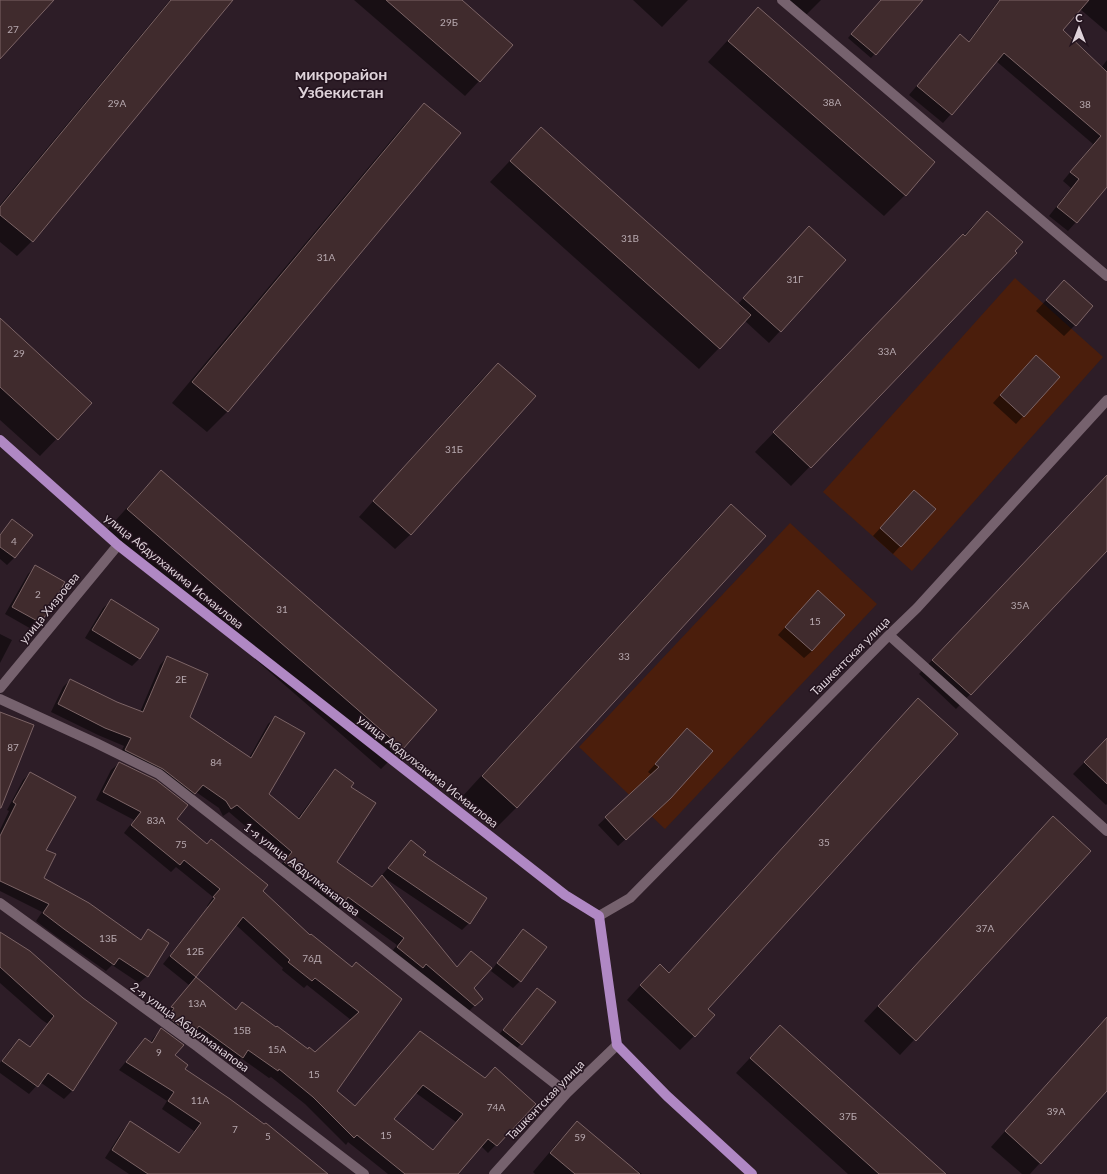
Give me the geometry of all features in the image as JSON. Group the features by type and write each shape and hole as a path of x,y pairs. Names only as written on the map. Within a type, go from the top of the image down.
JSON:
{"main road":[{"name":"улица Абдулхакима Исмаилова","path":"0,440 118,545 565,895 599,916"},
{"path":"599,916 617,1046 667,1096 752,1174"}],"street":[{"path":"782,0 1107,276"},
{"name":"Ташкентская улица","path":"599,916 630,898 889,635 918,608 1107,400"},
{"name":"улица Хизроева","path":"0,688 118,545"},
{"path":"889,635 1107,831"},
{"name":"1-я улица Абдулманапова","path":"0,699 159,774 567,1093"},
{"name":"2-я улица Абдулманапова","path":"0,902 198,1047 364,1174"},
{"name":"Ташкентская улица","path":"494,1174 567,1093 617,1046"}],"shaded area":[{"path":"1015,278 1103,357 912,571 823,492"},
{"path":"790,523 877,604 665,829 579,747"}],"building":[{"path":"0,0 54,0 0,59"},
{"path":"171,0 233,0 33,242 0,215 0,207"},
{"path":"386,0 462,0 513,45 480,82"},
{"path":"881,0 923,0 876,55 851,34"},
{"path":"1000,0 1089,0 1063,30 1107,72 1107,187 1077,223 1057,207 1079,179 1070,172 1101,136 1004,53 952,115 917,86 960,34 969,42"},
{"path":"758,7 935,162 906,196 728,41"},
{"path":"424,103 461,133 228,412 192,382"},
{"path":"541,127 751,315 720,349 510,161"},
{"path":"987,211 1023,242 1015,251 1017,253 811,468 773,432 963,234 965,236"},
{"path":"809,226 846,260 781,332 743,298"},
{"path":"1064,280 1093,306 1076,326 1046,300"},
{"path":"0,318 92,403 58,440 0,387"},
{"path":"1036,355 1060,377 1024,417 1000,395"},
{"path":"498,363 536,396 411,535 373,501"},
{"path":"161,470 437,710 403,749 127,509"},
{"path":"1107,475 1107,551 971,695 932,660"},
{"path":"914,490 936,509 901,547 880,528"},
{"path":"731,504 766,536 517,808 482,776"},
{"path":"12,519 33,535 15,558 0,547 0,535"},
{"path":"35,565 65,582 41,623 12,607"},
{"path":"818,590 845,615 812,651 785,627"},
{"path":"111,599 159,629 140,659 92,630"},
{"path":"167,656 208,674 190,717 251,758 275,716 305,733 269,794 299,819 335,769 354,783 351,787 376,803 337,862 372,887 382,875 457,967 471,951 492,968 474,988 483,999 475,1006 426,964 423,968 397,947 404,938 348,897 343,904 284,862 292,852 237,805 231,809 226,801 203,785 195,794 163,769 125,750 131,738 105,728 58,704 70,679 117,702 143,712"},
{"path":"918,698 958,734 708,1009 715,1015 695,1037 640,985 660,964 669,973"},
{"path":"0,712 34,725 1,808 0,808"},
{"path":"687,728 713,751 671,798 626,840 605,817 659,767 655,764"},
{"path":"1107,738 1107,784 1084,762"},
{"path":"119,762 156,780 188,805 177,819 207,844 211,839 268,885 263,891 310,935 311,934 352,967 356,962 402,999 337,1091 355,1106 420,1031 485,1078 495,1067 536,1104 497,1146 488,1139 458,1174 405,1174 357,1135 354,1138 313,1097 279,1069 278,1071 248,1050 243,1058 199,1026 192,1035 168,1017 174,1008 171,1007 196,977 170,956 215,898 213,897 220,889 184,860 180,865 131,825 141,812 103,792","holes":["243,917 290,960 288,962 312,981 315,978 359,1012 315,1052 309,1047 308,1049 242,1002 236,1010 196,977","423,1085 463,1114 433,1150 394,1119"]},
{"path":"30,772 76,797 46,850 56,854 44,878 89,903 141,940 148,929 169,943 148,977 119,958 114,965 43,913 49,904 0,881 0,836 16,804 13,802"},
{"path":"1053,816 1091,851 916,1041 878,1006"},
{"path":"411,840 426,852 423,855 487,898 470,924 388,868"},
{"path":"523,929 547,947 521,982 497,963"},
{"path":"0,932 30,951 83,998 117,1023 73,1091 48,1073 38,1087 2,1061 19,1039 30,1047 54,1016 0,967"},
{"path":"537,988 556,1002 522,1045 503,1030"},
{"path":"1107,1017 1107,1091 1041,1164 1005,1131"},
{"path":"780,1025 946,1174 879,1174 750,1058"},
{"path":"161,1028 184,1045 175,1055 188,1065 185,1069 264,1124 266,1123 328,1174 148,1174 112,1150 130,1121 179,1153 201,1123 168,1101 174,1092 126,1062 145,1038 152,1043"},
{"path":"577,1121 640,1174 575,1174 550,1153"}],"district":[{"name":"микрорайон Узбекистан","path":"341,82"}]}
